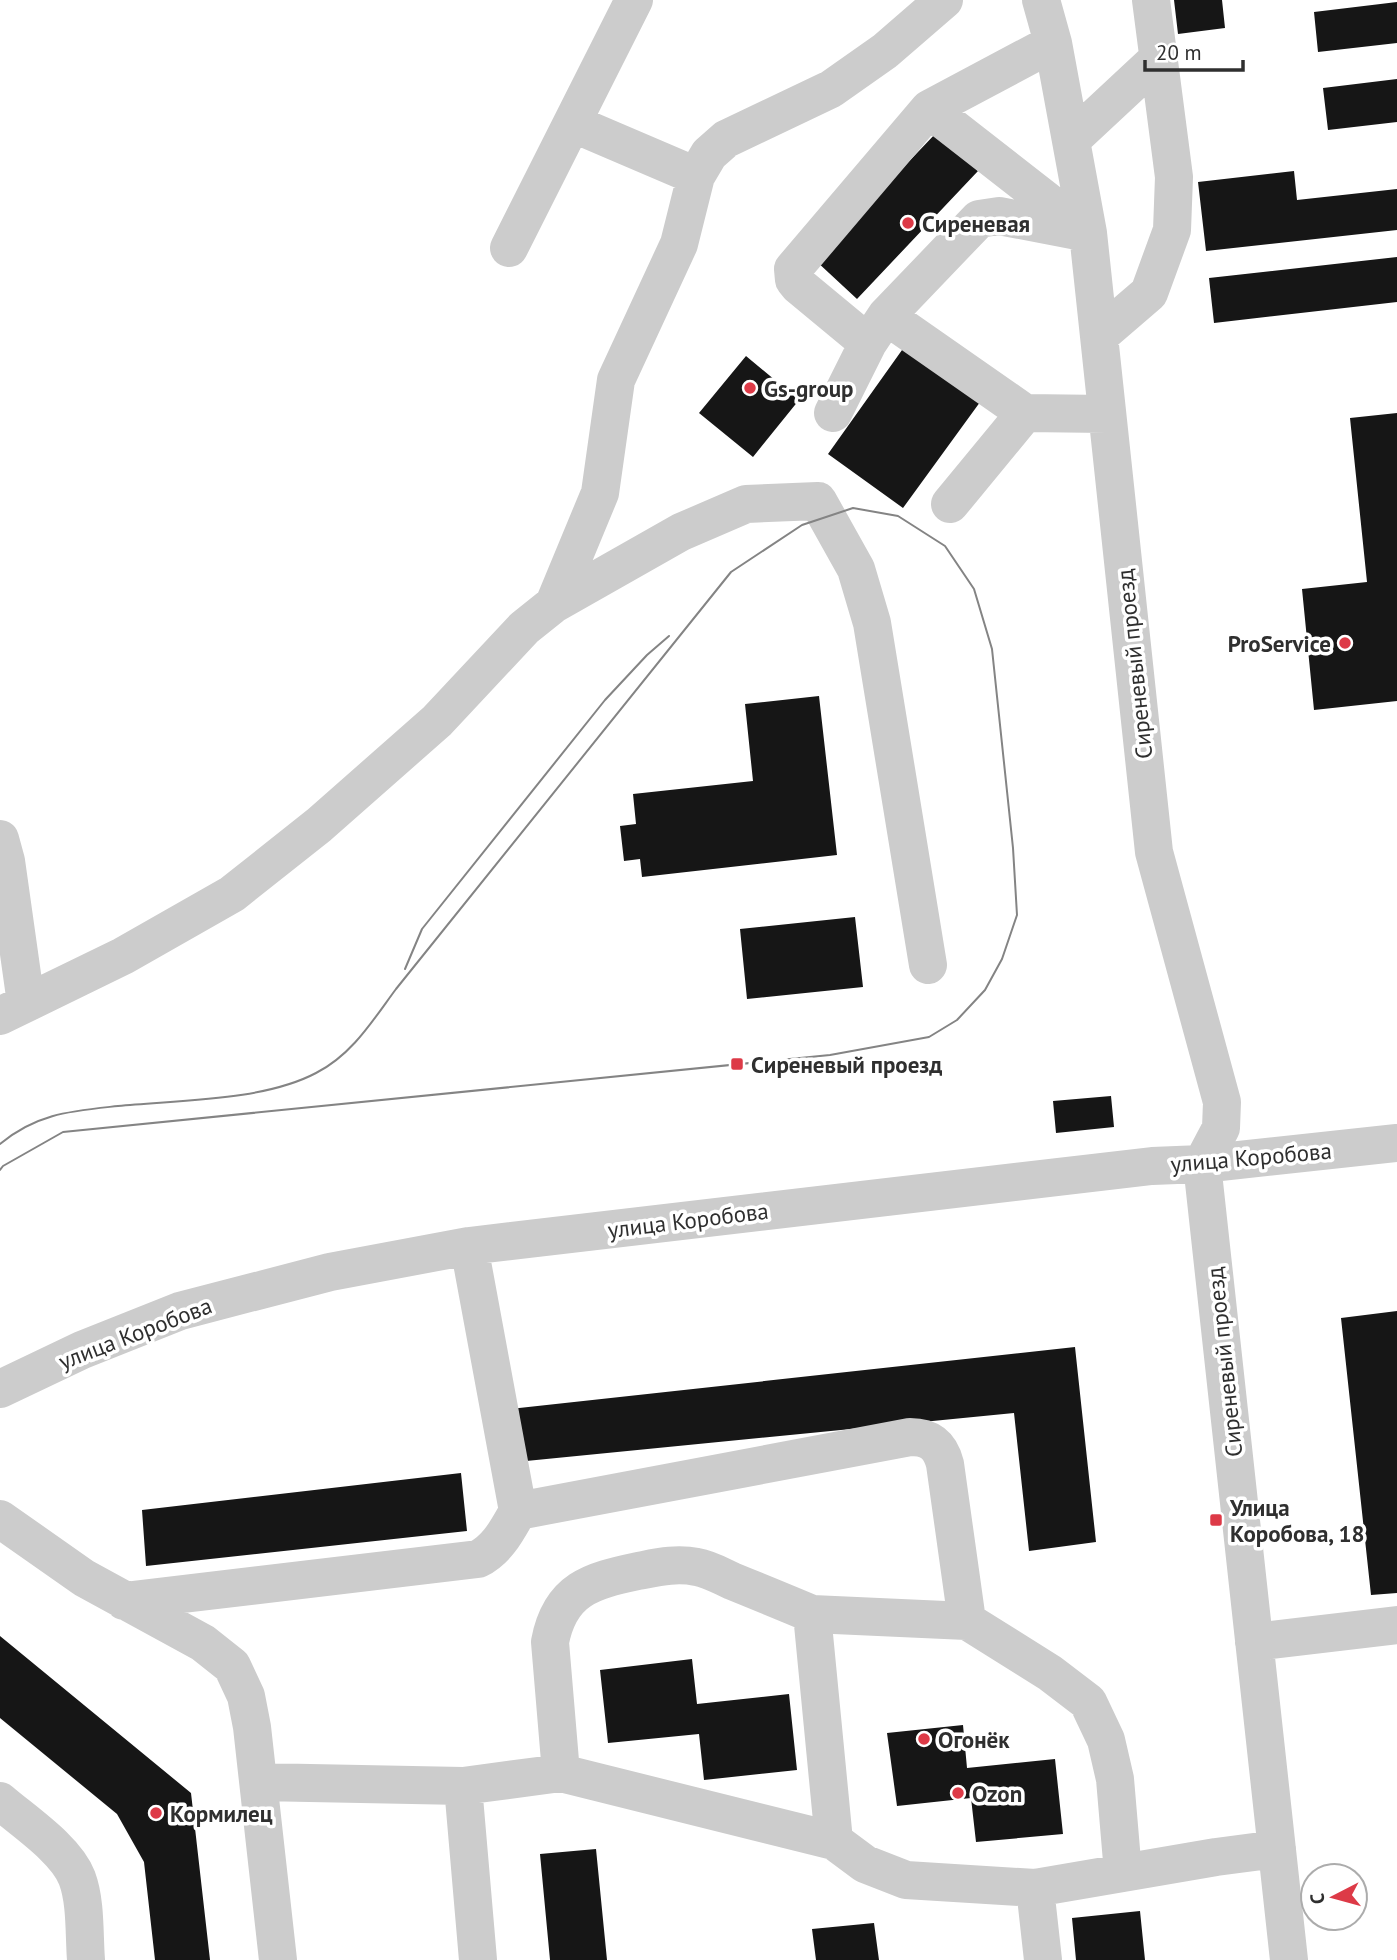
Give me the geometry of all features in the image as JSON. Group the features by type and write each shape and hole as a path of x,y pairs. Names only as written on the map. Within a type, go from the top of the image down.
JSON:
{"street":[{"path":"509,248 634,0"},
{"path":"554,604 600,493 608,424 617,380 679,244 696,176 709,154 726,139 831,89 885,51 944,0"},
{"name":"Сиреневый проезд","path":"1041,0 1053,43 1088,233 1154,852 1222,1102 1221,1128 1202,1164 1289,1960"},
{"path":"1099,336 1149,293 1172,230 1174,177 1151,0"},
{"path":"1053,43 929,109 793,269 794,280 798,285 1025,413 1107,414"},
{"path":"1071,140 1159,58"},
{"path":"929,109 1088,233"},
{"path":"572,123 696,176"},
{"path":"833,413 877,329 979,219 999,216 1088,233"},
{"path":"950,504 1025,413"},
{"path":"0,839 9,883 13,1010 123,956 232,894 319,825 438,721 524,628 554,604 681,531 746,504 818,501 856,569 872,623 928,965"},
{"name":"улица Коробова","path":"0,1389 82,1350 180,1311 330,1272 469,1246 1152,1166 1202,1164 1397,1143"},
{"path":"124,1601 478,1559 496,1546 518,1511 469,1246"},
{"path":"518,1511 910,1437 922,1437 934,1443 942,1452 945,1464 967,1621"},
{"path":"0,1519 84,1578 203,1643 232,1666 246,1696 259,1782 278,1960"},
{"path":"561,1773 550,1642 553,1626 571,1596 598,1579 671,1564 699,1567 812,1614 967,1621 1050,1673 1088,1702 1106,1740 1115,1779 1122,1873"},
{"path":"812,1614 834,1841"},
{"path":"1254,1642 1397,1625"},
{"path":"259,1782 463,1786 561,1773 834,1841 865,1864 906,1880 1035,1888 1277,1849"},
{"path":"463,1786 478,1960"},
{"path":"0,1801 71,1865 81,1895 86,1960"},
{"path":"1035,1888 1043,1960"}],"building":[{"path":"1174,0 1222,0 1225,28 1178,34"},
{"path":"1397,2 1397,43 1318,52 1314,12"},
{"path":"1397,79 1397,122 1328,130 1323,88"},
{"path":"937,132 978,171 857,299 815,260"},
{"path":"1294,171 1297,200 1397,189 1397,230 1206,251 1198,182"},
{"path":"1397,257 1397,302 1214,323 1209,278"},
{"path":"907,343 983,398 903,508 828,454"},
{"path":"746,356 799,400 753,457 699,413"},
{"path":"1397,413 1397,701 1314,710 1302,589 1367,582 1350,418"},
{"path":"819,696 837,855 642,877 640,859 624,861 620,826 636,824 633,794 753,781 745,704"},
{"path":"855,917 863,987 747,999 740,929"},
{"path":"1111,1096 1114,1127 1056,1133 1053,1101"},
{"path":"1397,1311 1397,1593 1371,1595 1341,1318"},
{"path":"1075,1347 1096,1542 1029,1551 1014,1413 516,1462 510,1409"},
{"path":"461,1473 467,1531 146,1566 142,1510"},
{"path":"0,1636 191,1793 210,1960 155,1960 144,1862 117,1814 0,1718"},
{"path":"692,1659 697,1704 789,1694 797,1770 704,1780 699,1734 608,1743 600,1670"},
{"path":"963,1725 967,1768 1055,1759 1063,1834 976,1842 971,1798 897,1806 887,1733"},
{"path":"596,1849 607,1960 550,1960 540,1854"},
{"path":"1140,1911 1145,1960 1076,1960 1072,1918"},
{"path":"874,1923 879,1960 816,1960 812,1929"}],"tram line":[{"path":"0,1144 28,1126 56,1115 118,1106 220,1098 271,1089 316,1073 340,1057 361,1036 731,572 802,525 853,508 898,516 945,546 974,589 992,649 1013,848 1017,915 1002,959 985,990 957,1020 929,1037 830,1055 63,1132 0,1170"},
{"path":"405,969 422,929 605,700 647,655 669,636"}],"place":[{"name":"Сиреневая","path":"908,223"},
{"name":"Gs-group","path":"750,388"},
{"name":"ProService","path":"1345,643"},
{"name":"Сиреневый проезд","path":"737,1064"},
{"name":"Улица Коробова, 18","path":"1216,1520"},
{"name":"Огонёк","path":"924,1739"},
{"name":"Ozon","path":"958,1793"},
{"name":"Кормилец","path":"156,1813"}]}
